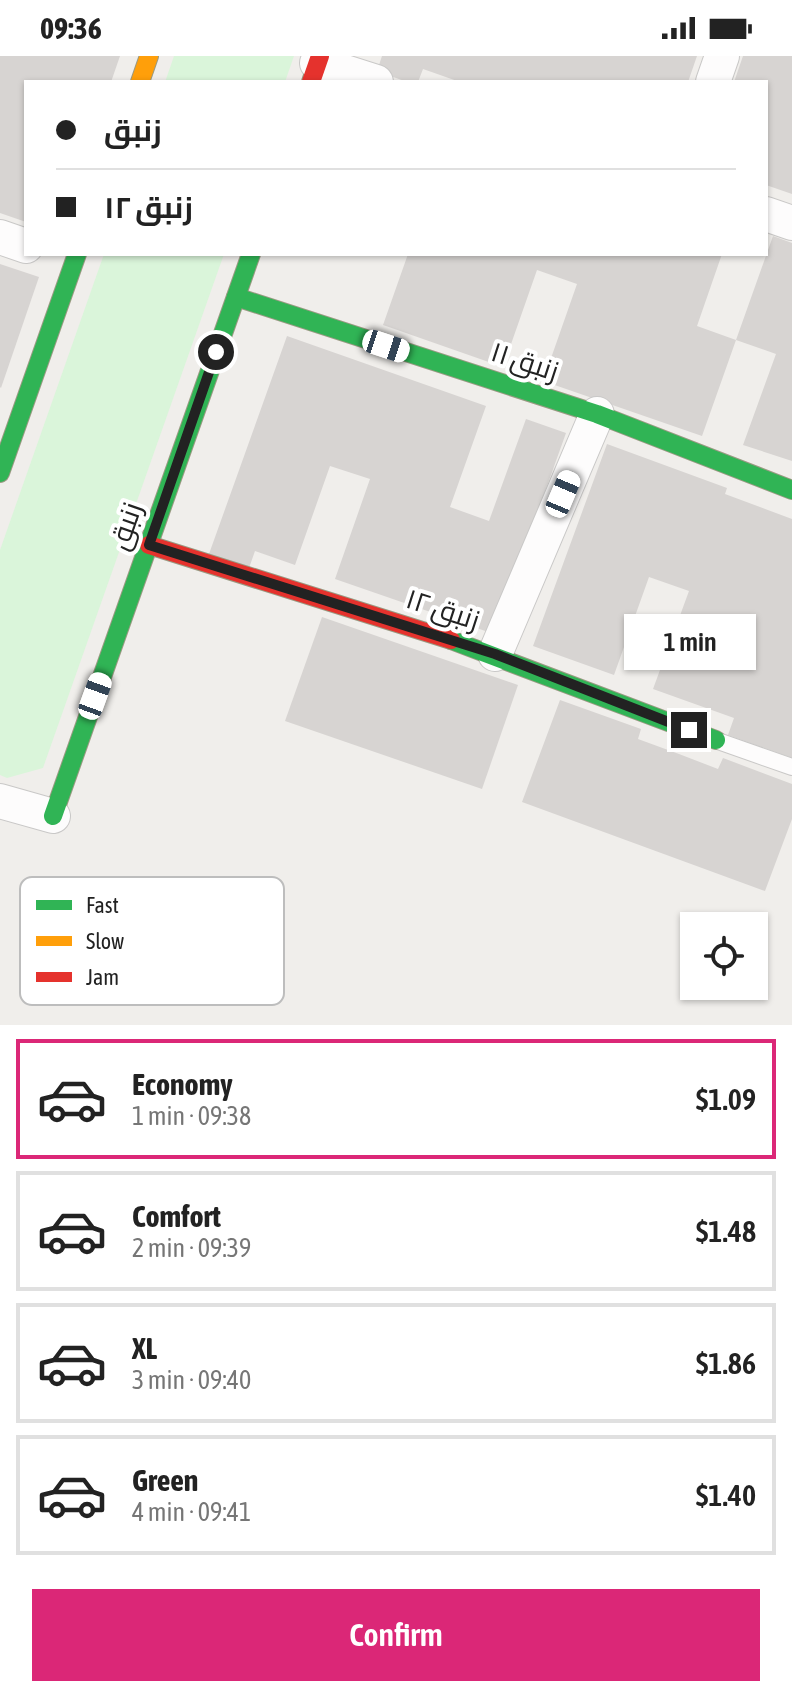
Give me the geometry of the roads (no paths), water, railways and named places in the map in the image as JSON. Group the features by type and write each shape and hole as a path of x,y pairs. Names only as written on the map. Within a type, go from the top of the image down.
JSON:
{"street":[{"path":"141,80 149,56"},
{"path":"714,80 722,56"},
{"path":"316,67 368,80"},
{"path":"768,215 792,223"},
{"path":"0,237 24,245"},
{"name":"زنبق","path":"53,816 250,256"},
{"path":"0,473 66,257"},
{"name":"زنبق ۱۱","path":"236,297 597,414 792,490"},
{"path":"495,654 597,414"},
{"name":"زنبق ۱۲","path":"149,545 495,654 716,740"},
{"path":"0,801 53,816"}],"lane":[{"path":"716,740 792,767"}]}
